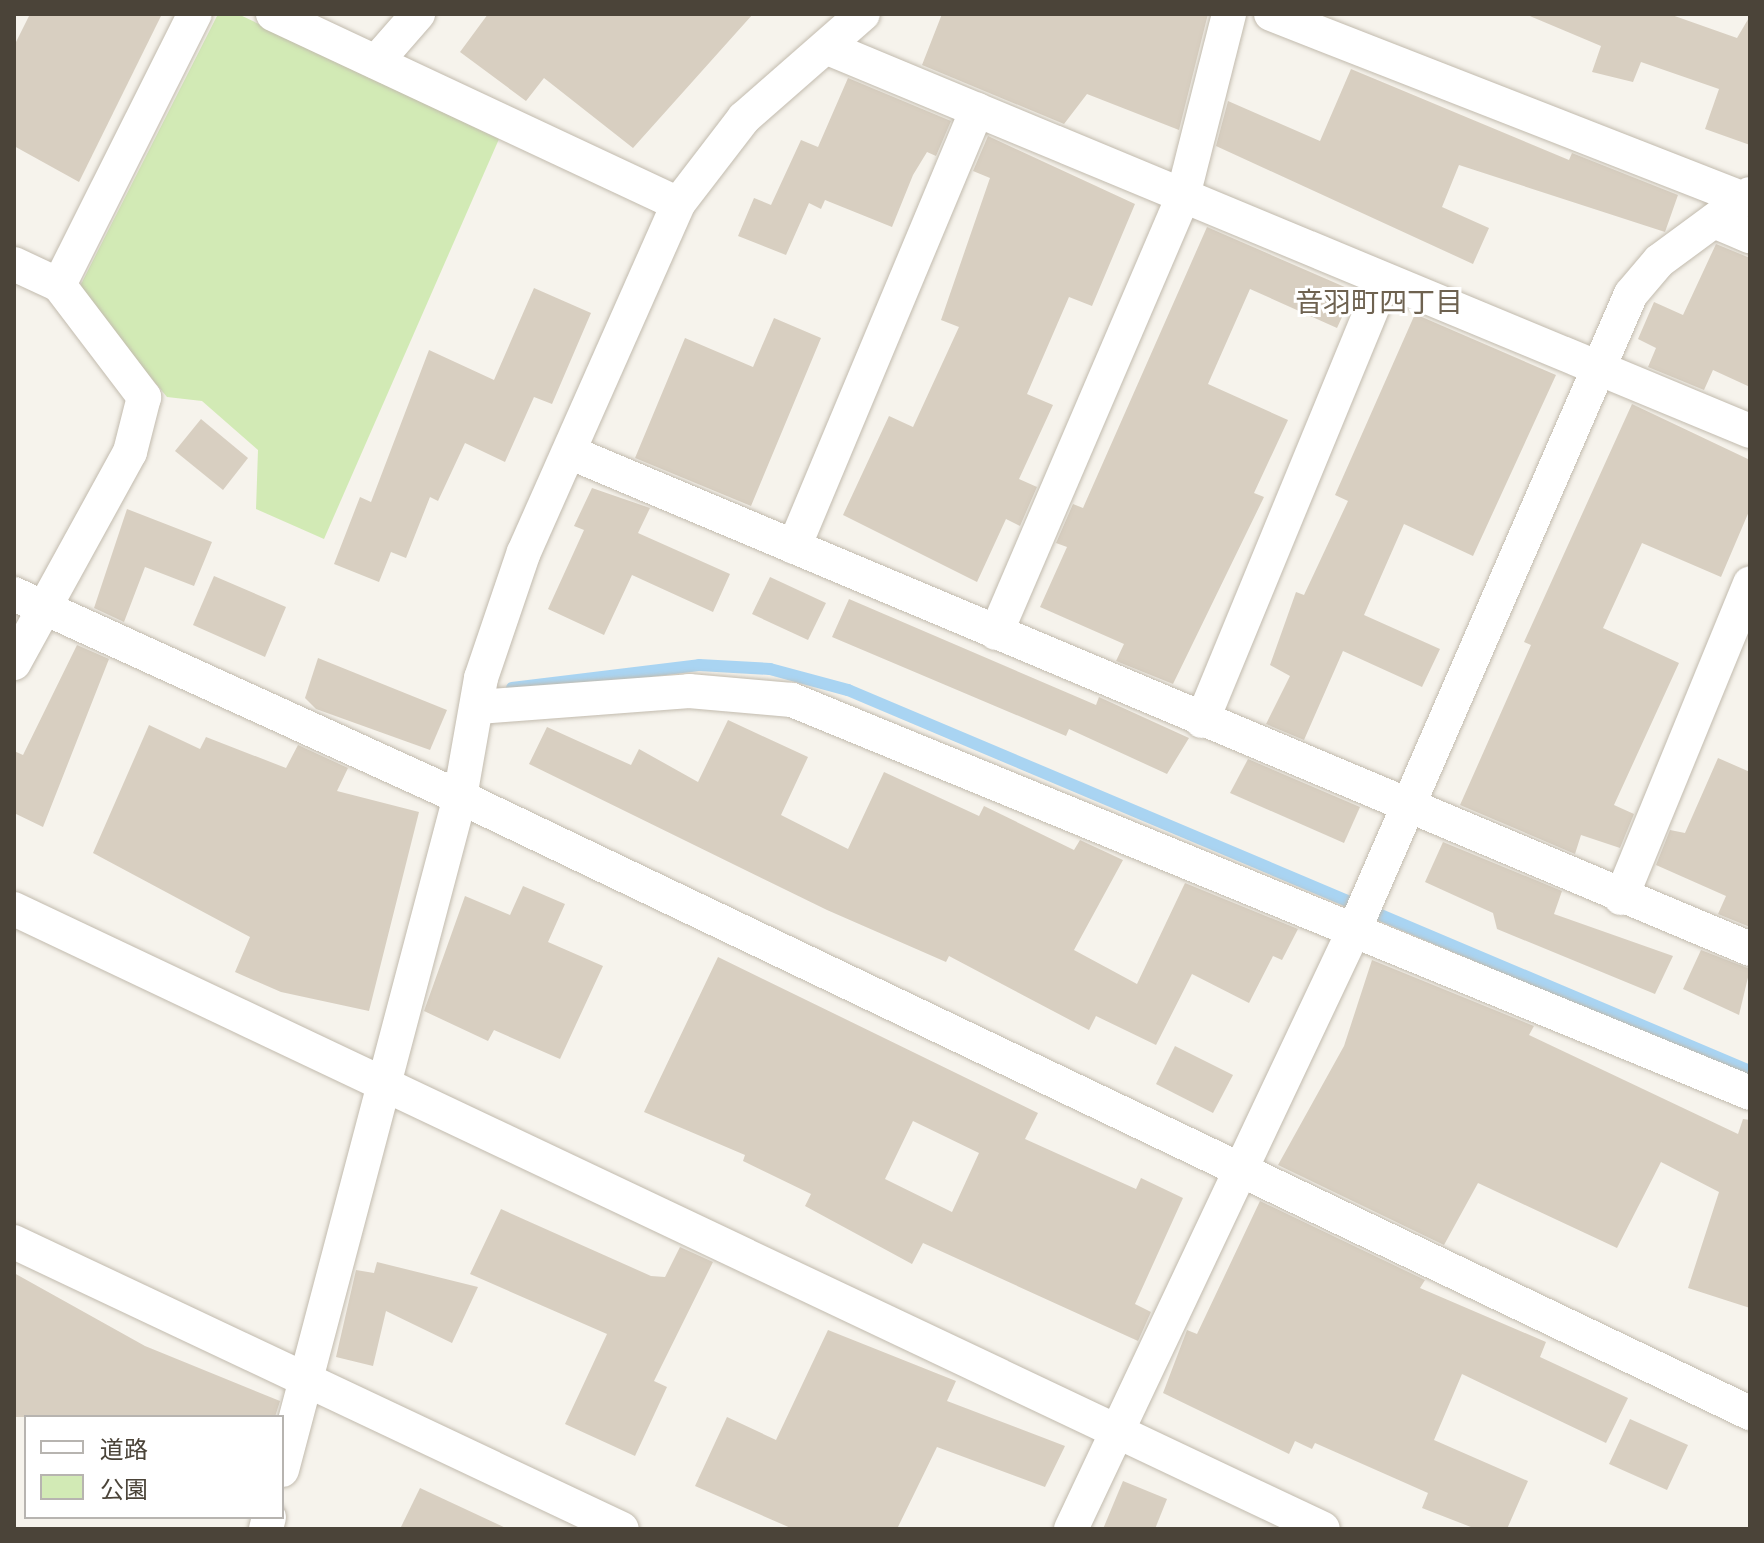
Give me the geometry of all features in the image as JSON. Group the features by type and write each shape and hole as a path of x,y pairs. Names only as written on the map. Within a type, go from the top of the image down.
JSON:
{"street":[{"path":"59,285 195,14"},
{"path":"273,14 678,204"},
{"path":"376,62 418,14"},
{"path":"284,1463 460,797 478,707 524,552 678,204 744,118 828,48 863,14"},
{"path":"996,633 1183,196 1229,14"},
{"path":"1271,14 1747,197"},
{"path":"828,48 1750,431"},
{"path":"794,547 977,110"},
{"path":"1071,1529 1236,1169 1355,928 1404,807 1631,294 1659,261 1747,197"},
{"path":"1714,221 1750,236"},
{"path":"14,264 59,285 144,397 130,452 28,601 14,663"},
{"path":"1202,721 1384,280"},
{"path":"569,452 1404,807 1750,949"},
{"path":"1621,898 1750,583"},
{"path":"28,601 460,797 1750,1413"},
{"path":"478,707 689,691 792,700 1355,928 1750,1093"},
{"path":"14,909 383,1081 1323,1529"},
{"path":"14,1242 622,1529"}],"green space":[{"path":"218,14 238,14 499,139 324,539 256,509 258,450 202,401 167,397 78,290"}],"building":[{"path":"30,14 162,14 79,182 14,146 14,46"},
{"path":"488,14 753,14 633,148 544,78 526,101 460,52"},
{"path":"942,14 1208,14 1179,130 1087,94 1064,124 922,65"},
{"path":"1525,14 1669,14 1737,38 1750,16 1750,145 1705,129 1719,89 1641,62 1633,82 1592,72 1601,46"},
{"path":"1351,69 1569,160 1572,153 1678,195 1665,232 1459,165 1442,207 1489,228 1473,264 1216,146 1228,101 1320,141"},
{"path":"848,78 951,121 936,156 927,152 913,175 892,227 825,200 821,209 809,203 786,255 738,236 754,198 771,205 801,140 818,147"},
{"path":"988,136 1135,204 1092,306 1069,297 1027,394 1053,405 1019,479 1037,487 1020,526 1006,519 977,582 843,515 889,416 913,427 959,327 941,320 990,178 973,171"},
{"path":"1207,227 1354,291 1337,328 1250,289 1208,384 1288,420 1254,493 1264,497 1173,684 1116,661 1124,644 1040,607 1067,547 1056,543 1073,504 1083,508"},
{"path":"1716,244 1750,258 1750,387 1713,370 1704,390 1648,367 1656,348 1638,339 1654,302 1683,315"},
{"path":"534,288 591,313 552,404 534,397 505,462 465,443 438,501 430,497 406,558 391,552 379,582 334,564 360,497 371,502 429,350 494,380"},
{"path":"1415,314 1556,375 1473,556 1404,524 1364,615 1440,649 1422,687 1343,651 1304,740 1266,724 1290,676 1270,665 1296,592 1304,595 1348,501 1335,495"},
{"path":"774,318 821,338 751,506 635,458 685,338 753,367"},
{"path":"1632,404 1750,460 1750,509 1721,577 1642,543 1603,628 1679,663 1614,805 1634,814 1620,848 1581,835 1575,854 1460,805 1531,645 1524,642"},
{"path":"201,419 248,458 223,490 175,451"},
{"path":"592,488 650,508 638,533 730,574 713,612 632,575 604,635 548,609 584,530 574,526"},
{"path":"127,509 212,542 194,586 145,567 124,622 94,608"},
{"path":"214,576 286,607 265,657 193,625"},
{"path":"770,577 826,603 808,640 752,614"},
{"path":"849,599 1096,705 1099,697 1189,738 1167,774 1069,729 1066,736 832,637"},
{"path":"77,645 109,659 43,827 14,813 14,751 23,755"},
{"path":"318,658 447,710 430,750 316,709 305,698"},
{"path":"728,720 808,757 781,815 848,849 884,772 979,816 984,806 1074,850 1080,840 1123,860 1074,950 1137,984 1185,883 1298,929 1282,960 1273,956 1249,1003 1192,974 1156,1045 1096,1016 1089,1030 949,956 946,962 827,910 529,764 547,727 631,765 639,749 698,782"},
{"path":"149,725 200,749 206,737 286,768 298,745 348,768 337,791 419,812 369,1011 281,992 235,972 250,937 93,853"},
{"path":"1718,758 1750,772 1750,927 1718,914 1726,896 1656,865 1670,830 1685,833"},
{"path":"1248,759 1360,807 1344,843 1230,793"},
{"path":"1443,842 1562,891 1554,914 1673,956 1655,994 1497,929 1493,913 1425,882"},
{"path":"523,886 565,904 548,942 603,966 560,1059 494,1030 488,1041 424,1011 465,896 510,915"},
{"path":"1701,950 1750,969 1739,1015 1683,989"},
{"path":"718,957 1038,1113 1025,1139 1136,1189 1141,1178 1183,1198 1135,1304 1151,1312 1138,1341 923,1243 912,1264 805,1206 811,1194 743,1161 745,1155 644,1112","holes":["913,1121 979,1153 952,1212 885,1179"]},
{"path":"1372,960 1534,1026 1529,1035 1738,1134 1743,1119 1750,1120 1750,1308 1688,1288 1719,1192 1661,1162 1617,1248 1478,1183 1444,1245 1278,1165 1344,1046"},
{"path":"1175,1046 1233,1075 1213,1113 1156,1084"},
{"path":"1260,1201 1425,1280 1420,1288 1546,1342 1540,1357 1628,1398 1606,1443 1462,1374 1434,1440 1528,1481 1507,1529 1476,1529 1422,1508 1428,1493 1315,1443 1312,1449 1295,1441 1289,1454 1163,1393 1187,1330 1197,1334"},
{"path":"501,1209 651,1276 665,1277 680,1247 713,1262 654,1381 667,1387 635,1456 565,1424 607,1334 470,1274"},
{"path":"377,1262 478,1287 452,1343 386,1311 373,1366 336,1357 356,1270 374,1273"},
{"path":"14,1273 145,1346 280,1401 276,1415 14,1417"},
{"path":"828,1330 956,1381 947,1401 1065,1446 1045,1487 937,1447 897,1529 793,1529 695,1486 727,1417 776,1440"},
{"path":"1630,1419 1688,1445 1667,1490 1609,1464"},
{"path":"1123,1481 1167,1499 1155,1529 1103,1529"},
{"path":"420,1488 508,1529 400,1529"}],"waterway":[{"path":"512,688 699,665 770,669 848,690 1750,1071"}],"district":[{"name":"音羽町四丁目","path":"1379,303"}]}
